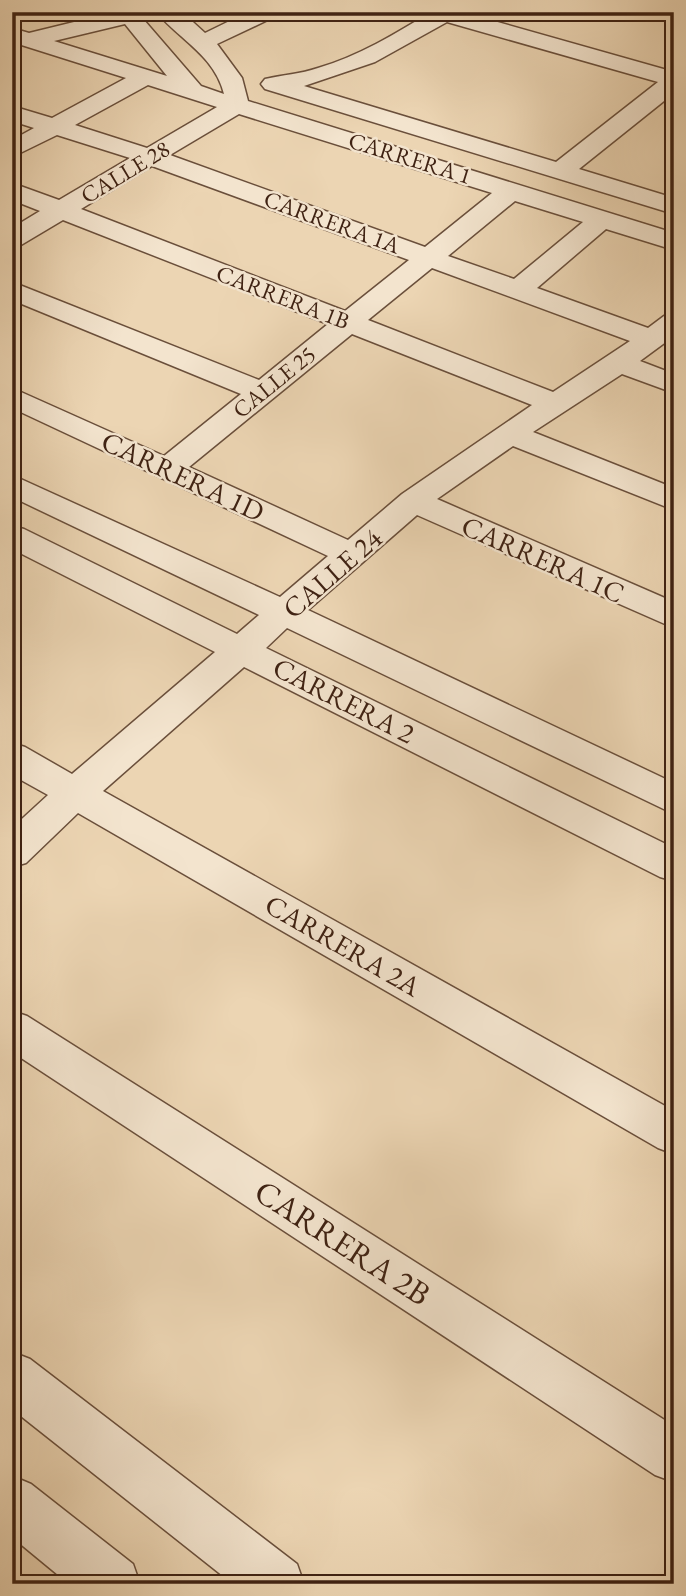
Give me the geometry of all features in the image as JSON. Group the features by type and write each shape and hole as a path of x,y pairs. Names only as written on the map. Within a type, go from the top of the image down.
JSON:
{"street":[{"path":"168,12 204,43 236,95 273,84 317,78 363,62 446,13 674,80"},
{"path":"204,43 266,12"},
{"path":"20,38 135,13 193,92"},
{"name":"CARRERA 1","path":"20,38 193,92 236,95 512,190 670,235"},
{"path":"12,150 145,77"},
{"path":"562,170 674,80"},
{"path":"273,84 674,206"},
{"name":"CALLE 28","path":"12,239 151,156 236,95"},
{"name":"CARRERA 1A","path":"12,113 151,156 518,290 662,330"},
{"name":"CALLE 25","path":"167,469 512,190"},
{"name":"CARRERA 1B","path":"12,191 555,403"},
{"path":"518,290 603,218"},
{"path":"12,290 262,392"},
{"name":"CALLE 24","path":"12,852 75,793 354,555 413,501 555,403 619,363 662,330"},
{"path":"619,363 674,384"},
{"name":"CARRERA 1D","path":"12,397 354,555"},
{"path":"509,434 674,500"},
{"name":"CARRERA 2","path":"12,485 674,800"},
{"name":"CARRERA 1C","path":"413,501 674,616"},
{"name":"CARRERA 2","path":"12,536 674,866"},
{"name":"CARRERA 2A","path":"12,757 674,1134"},
{"name":"CARRERA 2B","path":"12,1029 674,1456"},
{"path":"12,1377 277,1584"},
{"path":"12,1503 113,1584"}]}
